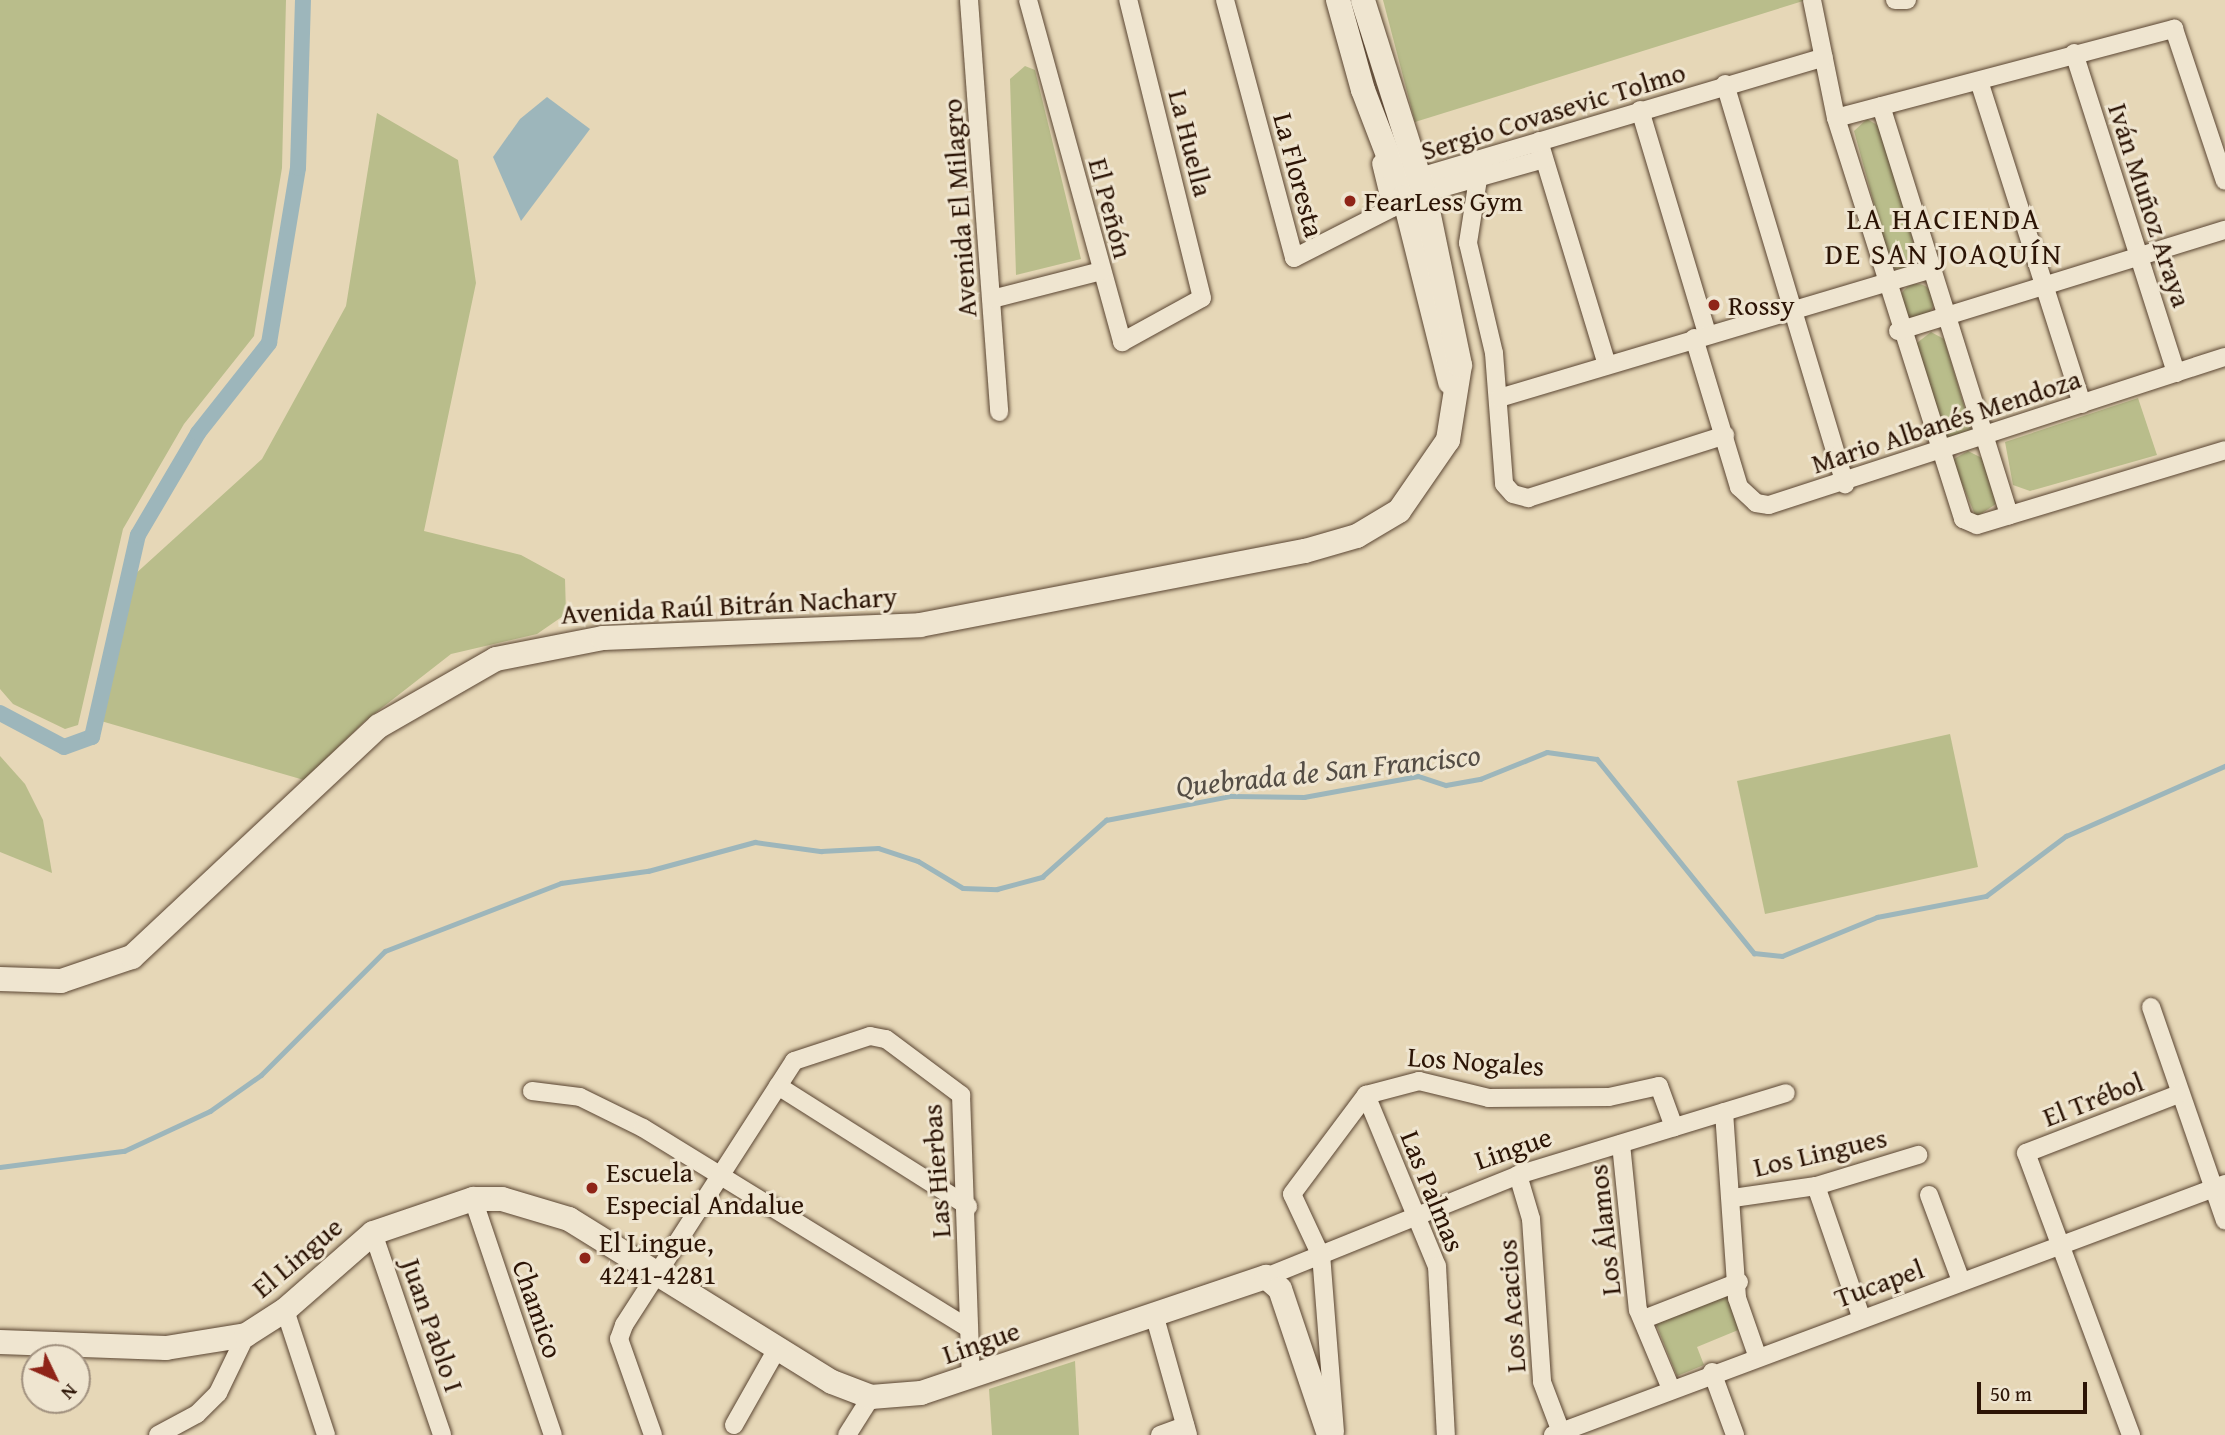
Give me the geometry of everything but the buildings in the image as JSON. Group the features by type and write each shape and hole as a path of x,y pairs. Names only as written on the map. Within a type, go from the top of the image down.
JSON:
{"main road":[{"name":"Avenida Raúl Bitrán Nachary","path":"1338,0 1363,90 1410,194"},
{"name":"Avenida Raúl Bitrán Nachary","path":"0,979 61,981 132,957 188,911 379,726 496,659 603,638 920,625 1320,548 1371,529 1413,497 1441,456 1456,407 1410,194 1363,0"},
{"name":"El Lingue","path":"0,1342 166,1348 246,1335 285,1310 373,1233 473,1199 530,1204 569,1219 777,1349 872,1397"},
{"name":"Lingue","path":"872,1397 921,1393 1154,1314 1270,1280"},
{"path":"1270,1280 1329,1435"}],"street":[{"name":"Avenida El Milagro","path":"969,0 999,412"},
{"name":"El Peñón","path":"1028,0 1122,342 1202,298"},
{"name":"La Huella","path":"1128,0 1202,298"},
{"name":"La Floresta","path":"1225,0 1294,258 1410,194"},
{"path":"1812,0 1836,118 1898,331 1963,519 1977,525 2225,450"},
{"path":"1895,0 1907,0"},
{"path":"1836,118 2074,53 2174,29 2225,181"},
{"name":"Iván Muñoz Araya","path":"2074,53 2176,373"},
{"name":"Sergio Covasevic Tolmo","path":"1410,194 1539,141 1824,57"},
{"path":"1979,81 2082,404"},
{"path":"1726,84 1845,484"},
{"path":"1881,106 2009,515"},
{"name":"Mario Albanés Mendoza","path":"1640,110 1739,487 1756,503 1845,484 2225,357"},
{"path":"1539,141 1606,365"},
{"name":"Sergio Covasevic Tolmo","path":"1410,194 1478,179 1544,159"},
{"path":"1478,179 1468,243 1499,398 1504,484 1513,494 1528,498 1725,435"},
{"path":"1898,331 2225,230"},
{"path":"1499,398 1884,281 1932,269"},
{"path":"992,299 1101,271"},
{"path":"2151,1007 2179,1094 2219,1186 2225,1221"},
{"name":"Las Hierbas","path":"778,1086 807,1053 870,1036 886,1039 961,1094 968,1206 968,1328 971,1377"},
{"name":"Los Nogales","path":"1366,1095 1419,1081 1489,1098 1609,1097 1659,1086 1674,1127"},
{"path":"653,1435 619,1339 655,1272 778,1086 968,1206"},
{"path":"532,1091 580,1097 719,1175 968,1328"},
{"name":"Lingue","path":"1270,1280 1321,1256 1518,1175 1786,1093"},
{"name":"El Trébol","path":"2062,1245 2026,1153 2179,1094"},
{"path":"1336,1435 1321,1256 1292,1194 1366,1095"},
{"name":"Las Palmas","path":"1366,1095 1414,1217 1437,1266 1446,1435"},
{"name":"Los Lingues","path":"1724,1112 1739,1282 1737,1298 1757,1355"},
{"name":"Los Álamos","path":"1621,1144 1644,1319 1671,1389"},
{"name":"Los Lingues","path":"1733,1198 1816,1186 1918,1155"},
{"name":"Los Acacios","path":"1518,1175 1531,1219 1542,1382 1557,1434"},
{"path":"1816,1186 1861,1317"},
{"name":"Tucapel","path":"1557,1434 1757,1355 2219,1186"},
{"path":"1929,1195 1961,1281"},
{"name":"Chamico","path":"473,1199 553,1435"},
{"name":"Juan Pablo I","path":"373,1233 442,1435"},
{"path":"2062,1245 2131,1435"},
{"path":"1644,1319 1739,1282"},
{"path":"285,1310 326,1435"},
{"path":"1154,1314 1187,1430 1160,1435"},
{"path":"158,1435 197,1414 218,1393 246,1335"},
{"path":"734,1425 777,1349"},
{"path":"1712,1372 1735,1435"},
{"path":"847,1435 872,1397"}],"green space":[{"path":"0,0 286,0 282,168 254,336 184,424 123,529 78,725 65,729 13,704 0,689"},
{"path":"1383,0 1803,0 1803,1 1415,122"},
{"path":"1025,66 1035,70 1081,259 1016,275 1010,79"},
{"path":"377,113 458,160 476,283 424,531 521,555 565,579 566,614 537,634 451,654 365,721 304,780 101,721 133,576 262,459 346,306"},
{"path":"1867,119 1879,126 1918,257 1914,267 1895,269 1888,255 1854,131"},
{"path":"1917,284 1929,289 1934,301 1929,313 1917,318 1905,313 1900,301 1905,289"},
{"path":"1931,332 1944,339 1971,428 1963,440 1943,439 1913,346"},
{"path":"2138,398 2157,455 2030,491 2013,485 2005,442"},
{"path":"1968,451 1982,458 1996,504 1976,517 1952,460"},
{"path":"1950,734 1978,867 1765,914 1737,781"},
{"path":"0,756 25,784 43,820 52,873 0,852"},
{"path":"1729,1294 1743,1328 1697,1347 1704,1365 1677,1376 1656,1324"},
{"path":"1075,1361 1079,1435 992,1435 989,1389"}],"water":[{"path":"547,97 590,129 521,221 493,157 520,119"}],"waterway":[{"path":"0,713 64,747 92,737 138,535 198,433 269,343 298,168 303,0"},
{"name":"Quebrada de San Francisco","path":"0,1167 124,1151 210,1111 261,1075 385,951 561,883 648,871 755,842 821,851 878,848 918,861 963,888 997,889 1042,877 1106,820 1231,796 1304,797 1418,776 1446,785 1480,779 1547,752 1597,759 1754,953 1782,956 1877,917 1986,896 2066,836 2225,766"}],"place":[{"name":"FearLess Gym","path":"1350,201"},
{"name":"Rossy","path":"1714,305"},
{"name":"Escuela Especial Andalue","path":"592,1188"},
{"name":"El Lingue, 4241-4281","path":"585,1258"}],"district":[{"name":"LA HACIENDA DE SAN JOAQUÍN","path":"1944,235"}]}
